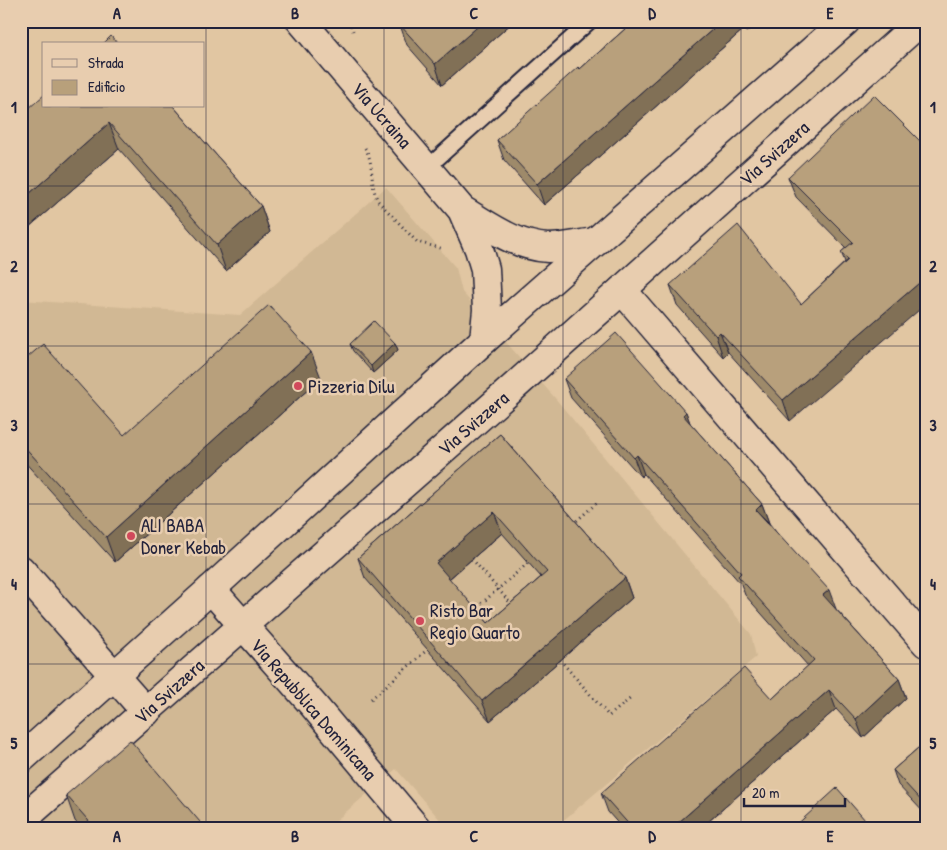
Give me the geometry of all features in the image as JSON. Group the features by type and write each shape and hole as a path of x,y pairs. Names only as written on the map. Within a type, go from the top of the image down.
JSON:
{"main road":[{"path":"21,759 484,340 846,21"},
{"name":"Via Ucraina","path":"303,22 462,210 480,249 485,269 486,310 484,340"},
{"name":"Via Svizzera","path":"22,820 918,27"},
{"name":"Via Ucraina","path":"462,210 508,237 528,244 548,248 595,242"},
{"path":"622,290 926,643"},
{"path":"21,570 146,712"},
{"name":"Via Repubblica Dominicana","path":"211,589 314,706 417,829"}],"lane":[{"path":"427,168 590,21"}],"path":[{"path":"365,147 372,165 374,193 378,201 417,242 443,248 450,254"},
{"path":"570,526 599,501"},
{"path":"472,559 518,611"},
{"path":"469,614 528,563"},
{"path":"371,699 427,650"},
{"path":"560,660 609,716 631,698"}],"shaded area":[{"path":"386,187 456,268 462,292 555,398 751,634 756,657 553,829 448,829 396,769 326,829 21,829 21,300 240,315"}],"building":[{"path":"403,21 484,21 435,64 400,25"},
{"path":"634,21 722,21 537,184 497,140 578,67 580,69"},
{"path":"111,36 116,42 105,42"},
{"path":"874,95 926,147 926,277 783,400 720,332 716,336 670,285 738,225 801,304 848,260 841,252 853,242 788,177"},
{"path":"42,97 42,108 175,108 261,206 217,245 109,123 21,201 21,115"},
{"path":"269,305 311,352 106,537 21,443 21,363 43,344 124,435"},
{"path":"374,321 395,343 371,366 350,344"},
{"path":"616,333 686,412 683,415 762,504 756,510 829,590 823,595 899,679 856,719 829,690 671,829 633,829 601,793 744,668 772,699 814,660 738,576 741,573 637,455 634,458 564,379"},
{"path":"500,434 625,578 482,701 358,558","holes":["494,512 547,572 488,623 436,563"]},
{"path":"130,740 206,829 93,829 94,827 66,795"},
{"path":"926,741 926,806 893,770"},
{"path":"837,788 873,829 792,829"}],"place":[{"name":"Pizzeria Dilu","path":"298,386"},
{"name":"ALI BABA Doner Kebab","path":"131,536"},
{"name":"Risto Bar Regio Quarto","path":"420,621"}]}
